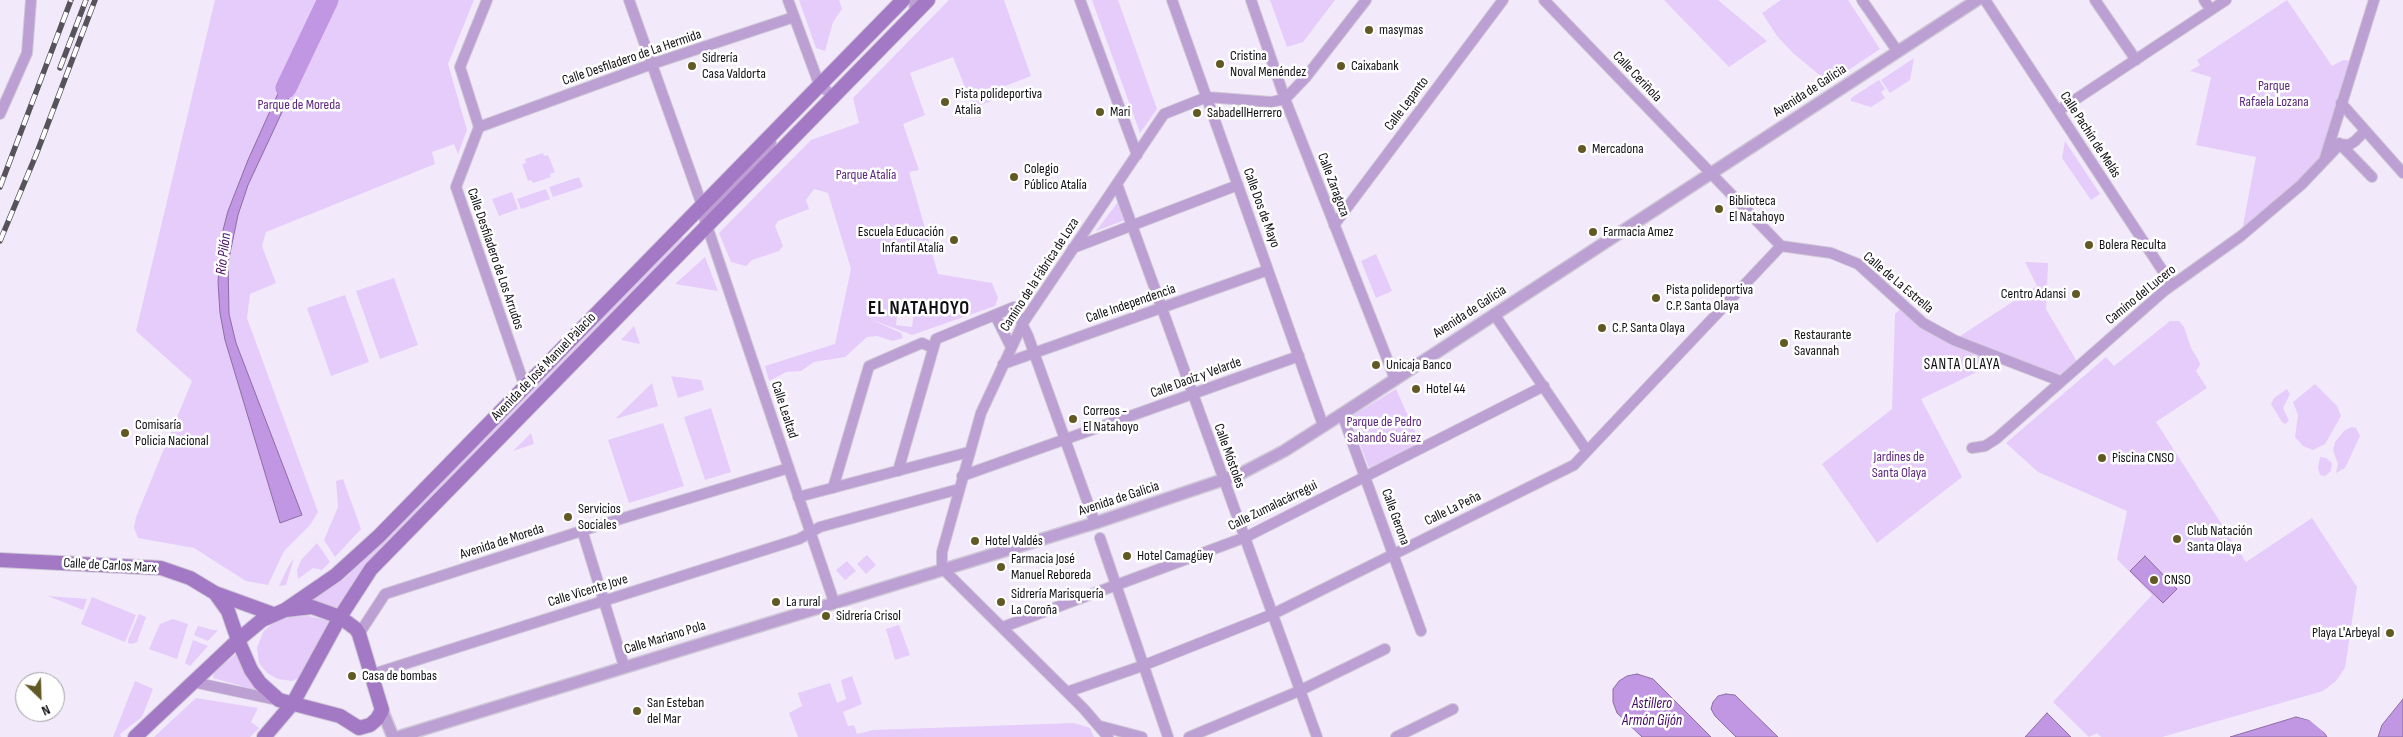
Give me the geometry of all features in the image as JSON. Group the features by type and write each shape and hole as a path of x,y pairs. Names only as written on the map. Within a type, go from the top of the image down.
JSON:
{"main road":[{"name":"Avenida de José Manuel Palacio","path":"238,640 336,576 351,562 525,387 903,0"},
{"name":"Avenida de José Manuel Palacio","path":"264,737 293,703 340,618 371,569 834,97 915,6 928,0"},
{"name":"Calle de Carlos Marx","path":"0,560 161,568 190,578 215,593 279,612"},
{"name":"Calle de Carlos Marx","path":"215,593 228,611 251,670 260,683 278,700"},
{"path":"278,700 340,716 359,728 370,725 377,719 382,710 373,674 356,629 340,618 312,607 279,612"},
{"path":"135,737 238,640"}],"street":[{"path":"0,114 27,53 31,0"},
{"path":"479,127 460,67 487,0"},
{"path":"629,0 702,205"},
{"path":"788,0 819,84 834,97"},
{"path":"1080,0 1137,155"},
{"name":"Calle Dos de Mayo","path":"1172,0 1323,425"},
{"name":"Calle Zaragoza","path":"1251,0 1285,99 1395,379"},
{"path":"1207,97 1271,102 1291,96 1366,0"},
{"name":"Calle Lepanto","path":"1334,225 1503,0"},
{"name":"Calle Ceriñola","path":"1544,0 1710,173"},
{"path":"1862,0 1898,52"},
{"name":"Avenida de Galicia","path":"942,568 1095,523 1224,482 1269,459 1342,414 1977,0"},
{"name":"Calle Pachín de Melás","path":"1985,0 2172,285"},
{"path":"2095,0 2136,60"},
{"path":"2204,0 2211,10"},
{"path":"2058,111 2226,0"},
{"name":"Camino del Lucero","path":"2325,158 2374,0"},
{"name":"Calle Desfiladero de La Hermida","path":"479,127 652,64 794,17"},
{"name":"Camino de la Fábrica de Loza","path":"942,568 942,552 981,413 1023,323 1164,114 1207,97"},
{"path":"2341,103 2403,174"},
{"name":"Avenida de José Manuel Palacio","path":"707,227 704,217 759,158 793,112"},
{"name":"Calle Desfiladero de Los Arrudos","path":"479,127 456,187 525,387"},
{"name":"Camino del Lucero","path":"1972,448 1985,446 1996,440 2060,380 2172,285 2241,236 2301,185 2340,144 2348,145 2356,141 2365,131"},
{"path":"2332,135 2372,177"},
{"path":"1710,173 1781,246"},
{"name":"Calle Móstoles","path":"1117,184 1224,482 1246,536 1317,737"},
{"path":"1072,248 1238,185"},
{"name":"Calle Lealtad","path":"707,227 834,602"},
{"name":"Calle de La Estrella","path":"1781,246 1831,253 1858,264 1923,323 1954,340 2060,380"},
{"name":"Calle La Peña","path":"1067,692 1142,666 1273,614 1574,465 1781,246"},
{"name":"Calle Independencia","path":"1003,364 1268,270"},
{"path":"898,471 936,338 1014,307 1023,323 1034,352 1095,523"},
{"path":"1494,314 1587,451"},
{"path":"995,315 1011,347"},
{"path":"833,488 869,366 922,344 933,348"},
{"name":"Calle Daoíz y Velarde","path":"962,476 1298,356"},
{"name":"Calle Zumalacárregui","path":"1003,627 1246,536 1544,386"},
{"name":"Calle Gerona","path":"1342,414 1421,631"},
{"path":"798,497 969,452"},
{"name":"Avenida de Moreda","path":"359,634 385,594 582,530 789,468"},
{"name":"Calle Vicente Jove","path":"373,674 799,539 820,527 959,490"},
{"path":"582,530 624,666"},
{"path":"1100,538 1142,666 1168,737"},
{"path":"942,568 1067,692 1108,737"},
{"name":"Calle Mariano Pola","path":"398,737 942,568"},
{"path":"1190,737 1385,650"},
{"path":"193,682 278,700"},
{"path":"1396,737 1452,709"},
{"path":"382,710 393,737"},
{"path":"350,724 360,737"},
{"path":"1100,726 1142,737"}],"green space":[{"name":"Parque de Moreda","path":"215,0 474,0 448,64 467,130 458,154 454,144 432,152 435,164 266,232 262,246 276,283 250,294 247,318 318,512 310,525 284,551 268,585 246,581 194,548 138,538 134,528 136,517 192,381 136,331"},
{"path":"799,0 839,0 842,9 833,22 825,51 816,48"},
{"name":"Parque Atalía","path":"949,0 1004,0 1031,76 1000,88 1002,97 973,108 953,57 910,73 925,115 903,124 919,170 909,172 938,274 992,283 998,298 995,306 912,335 870,319 901,333 903,338 893,341 877,336 867,337 845,357 814,362 801,371 786,372 769,381 765,366 835,344 851,269 828,193 814,189 806,200 809,209 778,221 775,226 783,246 779,251 752,260 746,266 731,262 719,233 811,140 859,123 853,98","holes":["898,308 914,311 912,327 896,325"]},
{"path":"1092,0 1118,0 1157,109 1140,133"},
{"path":"1270,0 1335,0 1303,42 1287,47"},
{"path":"1664,0 1718,0 1767,41 1729,67"},
{"path":"1781,0 1848,0 1880,49 1829,83 1793,53 1777,36 1762,13"},
{"name":"Parque Rafaela Lozana","path":"2287,0 2332,66 2343,60 2354,61 2325,159 2241,236 2256,157 2196,145 2211,77 2190,71 2200,65 2197,60"},
{"path":"1914,58 1910,80 1890,93 1881,80"},
{"path":"1879,80 1885,89 1881,92 1885,98 1871,107 1851,101 1851,98"},
{"path":"2065,141 2100,194 2091,200 2062,158"},
{"path":"543,153 544,156 548,155 555,172 550,174 551,177 533,183 531,180 528,181 522,164 526,163 525,159"},
{"path":"579,177 583,187 553,197 549,187"},
{"path":"546,189 550,199 521,209 517,199"},
{"path":"512,192 518,209 499,216 492,199"},
{"path":"1118,202 1125,220 1096,231"},
{"path":"679,236 684,239 685,243 362,572 336,608 323,604 305,603 343,580 360,564"},
{"path":"1376,254 1392,291 1376,298 1361,261"},
{"path":"705,257 718,291 675,284"},
{"name":"Jardines de Santa Olaya","path":"2025,262 2048,263 2046,309 2079,365 2060,381 2004,359 1921,399 1962,477 1877,543 1822,464 1892,409 1895,314 1904,306 1954,340 2037,286"},
{"path":"394,278 418,345 380,359 356,291"},
{"path":"345,295 369,362 331,376 307,308"},
{"name":"Club Natación Santa Olaya","path":"2170,321 2179,321 2184,327 2191,348 2199,361 2200,365 2196,371 2207,388 2156,422 2246,562 2312,518 2357,587 2345,668 2336,681 2323,691 2162,737 2101,737 2097,733 2089,737 2053,702 2152,595 2117,559 2127,511 2038,472 2006,443 2106,357 2114,366"},
{"path":"634,326 640,344 621,340"},
{"path":"671,376 701,380 704,390 678,398"},
{"path":"652,383 658,406 615,419"},
{"path":"2315,384 2337,406 2341,416 2325,444 2313,450 2303,446 2295,437 2298,415 2293,402"},
{"name":"Parque de Pedro Sabando Suárez","path":"1396,389 1420,443 1369,468 1350,417"},
{"path":"2287,389 2290,394 2283,408 2289,421 2285,424 2271,404 2274,398"},
{"path":"711,408 731,472 705,480 684,417"},
{"path":"663,423 684,486 629,503 608,440"},
{"path":"2351,427 2356,428 2360,436 2345,468 2336,473 2338,464 2333,450 2335,442 2344,431"},
{"path":"531,433 534,444 513,451"},
{"path":"2320,457 2326,458 2332,463 2331,471 2325,476 2320,475 2318,468"},
{"path":"343,479 361,529 335,557 324,540 338,507 336,481"},
{"path":"317,543 330,562 322,570 313,568 298,579 297,570 301,560"},
{"path":"867,555 876,565 866,574 857,564"},
{"path":"294,558 286,585 279,586 288,567"},
{"path":"847,561 856,571 845,580 836,570"},
{"path":"48,596 87,599 83,610"},
{"path":"92,597 136,615 125,642 81,624"},
{"path":"139,614 146,617 137,642 128,643 128,640"},
{"path":"308,616 330,621 298,678 292,681 278,679 267,673 259,663 257,648 263,632 274,622 289,617"},
{"path":"173,619 188,624 177,659 149,649 160,624"},
{"path":"899,625 910,655 895,660 886,629"},
{"path":"198,626 218,630 208,641 194,635"},
{"path":"193,640 208,646 190,666 185,663"},
{"path":"236,654 240,656 259,691 213,678 214,671"},
{"path":"852,676 862,704 843,712 848,726 854,725 857,734 873,730 1074,723 1090,728 1094,737 798,737 789,713 802,706 798,693 830,683 837,703 846,699 841,680"},
{"path":"135,681 153,689 142,717 120,734 121,737 113,737"},
{"path":"196,698 258,708 251,722 259,728 250,737 154,737"}],"water":[{"path":"293,60 304,65 248,185 238,215 228,263 229,314 236,343 302,515 280,523 225,340 220,313 218,282 222,234 228,211 248,160"},
{"name":"CNSO","path":"2145,556 2177,589 2163,603 2130,571"},
{"name":"Astillero Armón Gijón","path":"1637,674 1653,679 1711,737 1642,737 1617,713 1613,702 1613,689 1619,681 1627,676"},
{"name":"Astillero Armón Gijón","path":"1726,694 1735,695 1778,737 1736,737 1715,716 1711,709 1713,702 1718,696"},
{"path":"2403,699 2403,737 2378,737 2382,725"},
{"path":"2047,713 2071,737 2025,737"},
{"path":"2296,717 2309,720 2321,728 2327,737 2230,737"}],"pier":[{"path":"2297,714 2311,718 2323,726 2330,737 2309,720 2293,715"}],"waterway":[{"name":"Río Pilón","path":"286,88 328,0"}],"railway":[{"path":"0,187 71,0"},
{"path":"60,68 86,0"},
{"path":"0,241 36,155 95,0"}],"place":[{"name":"masymas","path":"1369,30"},
{"name":"Cristina Noval Menéndez","path":"1220,64"},
{"name":"Sidrería Casa Valdorta","path":"692,66"},
{"name":"Caixabank","path":"1341,66"},
{"name":"Pista polideportiva Atalia","path":"945,102"},
{"name":"Mari","path":"1100,112"},
{"name":"SabadellHerrero","path":"1197,113"},
{"name":"Mercadona","path":"1582,149"},
{"name":"Colegio Público Atalía","path":"1014,177"},
{"name":"Biblioteca El Natahoyo","path":"1719,209"},
{"name":"Farmacia Amez","path":"1593,232"},
{"name":"Escuela Educación Infantil Atalía","path":"954,240"},
{"name":"Bolera Reculta","path":"2089,245"},
{"name":"Centro Adansi","path":"2076,294"},
{"name":"Pista polideportiva C.P. Santa Olaya","path":"1656,298"},
{"name":"C.P. Santa Olaya","path":"1602,328"},
{"name":"Restaurante Savannah","path":"1784,343"},
{"name":"Unicaja Banco","path":"1376,365"},
{"name":"Hotel 44","path":"1416,389"},
{"name":"Correos - El Natahoyo","path":"1073,419"},
{"name":"Comisaría Policia Nacional","path":"125,433"},
{"name":"Piscina CNSO","path":"2102,458"},
{"name":"Servicios Sociales","path":"568,517"},
{"name":"Club Natación Santa Olaya","path":"2177,539"},
{"name":"Hotel Valdés","path":"975,541"},
{"name":"Hotel Camagüey","path":"1127,556"},
{"name":"Farmacia José Manuel Reboreda","path":"1001,567"},
{"name":"CNSO","path":"2154,580"},
{"name":"La rural","path":"776,602"},
{"name":"Sidrería Marisquería La Coroña","path":"1001,602"},
{"name":"Sidrería Crisol","path":"826,616"},
{"name":"Playa L'Arbeyal","path":"2390,633"},
{"name":"Casa de bombas","path":"352,676"},
{"name":"San Esteban del Mar","path":"637,711"}],"district":[{"name":"EL NATAHOYO","path":"919,309"},
{"name":"SANTA OLAYA","path":"1962,365"}]}
